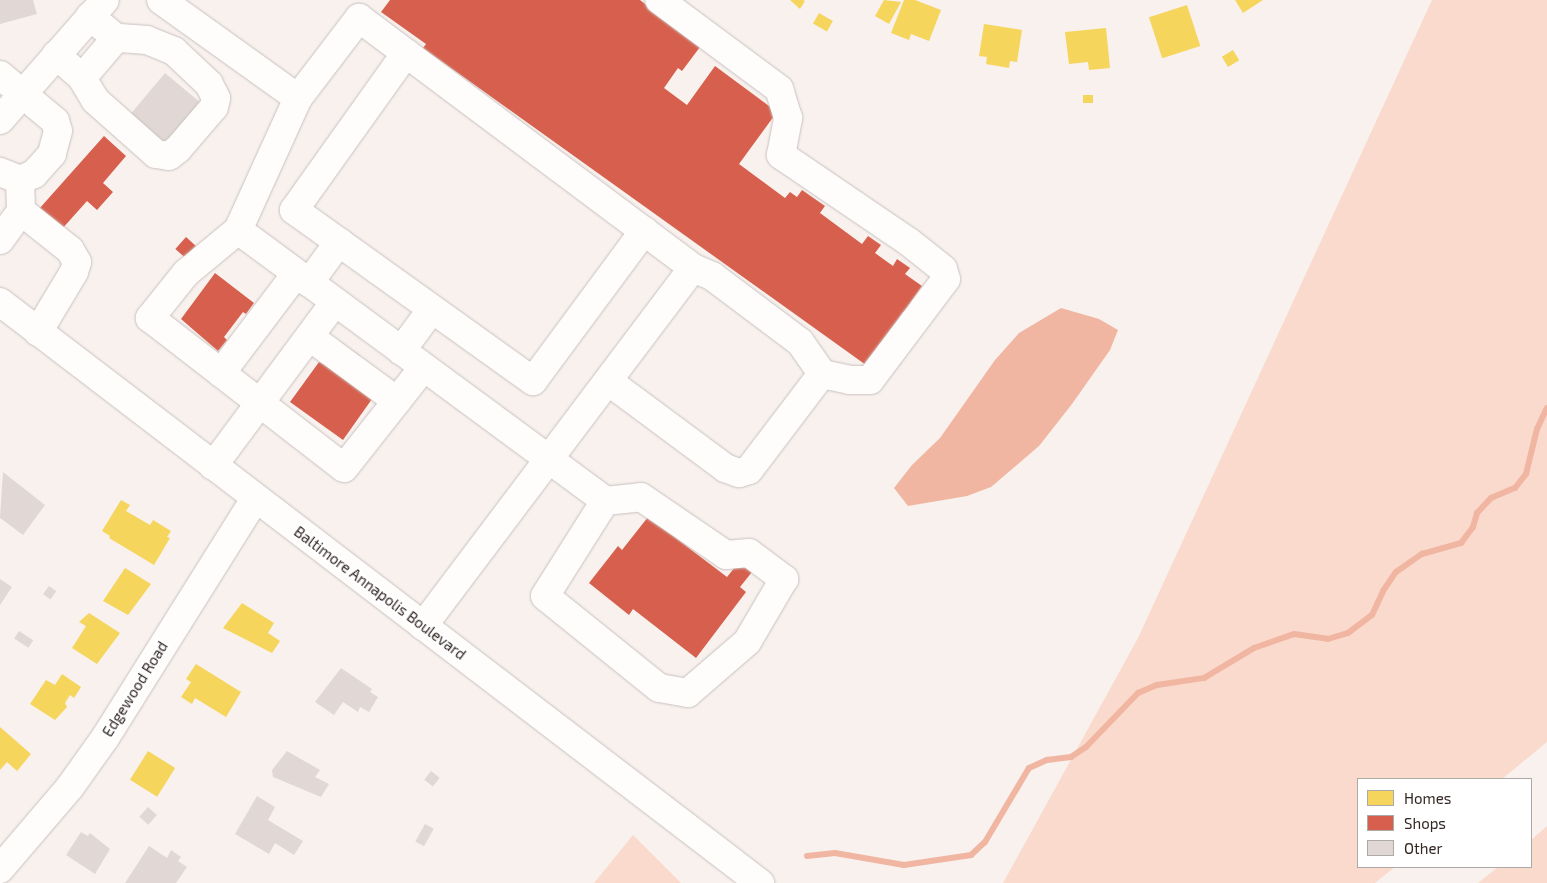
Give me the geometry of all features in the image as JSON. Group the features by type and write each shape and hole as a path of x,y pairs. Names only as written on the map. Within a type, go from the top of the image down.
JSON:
{"main road":[{"path":"161,0 298,98"},
{"path":"423,368 344,468 150,318 186,273 238,230 298,98 365,9 406,54 693,268 712,276 800,342 822,374 850,380 870,380 946,279 943,269 781,155 788,118 779,89 659,0"},
{"path":"0,120 98,8 116,38"},
{"path":"56,55 82,78 95,100 156,154 163,156 178,149 214,108 216,98 209,84 174,52 147,40 116,38"},
{"path":"82,78 116,38"},
{"path":"406,54 294,210 532,381 644,231"},
{"path":"0,75 24,93 55,121 58,131 52,154 34,174 10,176 21,211 70,250 77,262 74,272 38,332"},
{"path":"0,240 21,211"},
{"path":"238,230 605,501 641,497 726,555 749,553 784,579 747,642 688,693 659,688 545,596 605,501"},
{"path":"221,373 303,278 339,242"},
{"path":"423,626 693,268"},
{"path":"213,466 335,302"},
{"name":"Baltimore Annapolis Boulevard","path":"0,304 760,883"},
{"path":"401,351 432,309"},
{"path":"310,336 397,401"},
{"path":"608,381 725,468 739,473 749,470 822,374"},
{"name":"Edgewood Road","path":"0,869 70,787 105,738 255,499"},
{"path":"0,875 12,883"}],"shaded area":[{"path":"1432,0 1547,0 1547,742 1503,778 1357,778 1357,868 1394,868 1375,883 1003,883 1138,638"},
{"path":"1061,308 1099,319 1118,330 1110,350 1072,404 1039,446 991,487 967,496 908,506 894,488 912,465 940,438 995,360 1019,333"},
{"path":"1547,826 1547,883 1478,883 1497,868 1532,868 1532,839"},
{"path":"633,835 681,883 594,883"}],"building: Homes":[{"path":"790,0 803,0 805,1 800,9"},
{"path":"884,0 901,2 889,24 875,16"},
{"path":"904,0 915,0 941,10 929,41 911,34 909,40 891,33"},
{"path":"1235,0 1263,0 1243,13"},
{"path":"1187,5 1200,46 1162,58 1149,17"},
{"path":"819,13 833,21 827,31 813,23"},
{"path":"984,24 1022,30 1017,62 1010,61 1009,68 986,64 987,57 979,56"},
{"path":"1106,28 1110,68 1089,70 1088,62 1069,64 1065,32"},
{"path":"1233,50 1239,60 1228,67 1222,57"},
{"path":"1083,95 1093,95 1093,103 1083,103"},
{"path":"121,500 130,505 126,511 150,525 153,520 171,531 167,537 170,538 154,565 109,538 110,536 102,531"},
{"path":"125,568 151,584 128,615 103,601"},
{"path":"242,603 274,623 268,633 280,641 272,653 223,628"},
{"path":"89,613 120,633 97,664 72,648 86,626 79,622"},
{"path":"196,664 241,692 226,717 195,698 192,704 181,697 191,682 186,679"},
{"path":"62,674 81,687 74,698 70,695 65,703 67,707 55,720 30,704 46,680 55,685"},
{"path":"0,727 31,754 17,771 7,762 0,770"},
{"path":"148,751 175,768 157,797 130,780"}],"building: Shops":[{"path":"390,0 640,0 700,47 682,71 678,68 664,88 687,105 715,66 777,112 739,164 785,198 790,192 797,197 802,190 825,206 820,213 862,244 868,236 881,245 875,253 893,266 897,259 910,268 905,274 922,286 910,303 914,305 907,314 903,312 899,318 902,320 896,329 893,326 895,331 888,339 885,337 887,341 882,349 878,346 881,350 866,365 423,48 426,44 381,12"},
{"path":"104,136 126,156 103,183 113,192 97,210 87,201 62,229 39,209"},
{"path":"186,237 196,246 185,258 175,249"},
{"path":"215,273 254,303 246,314 243,312 224,337 227,340 218,351 181,319"},
{"path":"339,341 360,356 344,379 372,399 343,440 290,402 319,362 323,364"},
{"path":"648,517 727,577 739,562 752,572 740,587 746,592 696,658 633,609 629,615 589,583 618,546 622,550"}],"building: Other":[{"path":"0,0 33,0 37,14 0,24"},
{"path":"165,73 202,104 165,148 128,117"},
{"path":"3,472 45,505 23,535 0,518"},
{"path":"0,579 12,587 0,605"},
{"path":"49,586 56,591 50,599 43,594"},
{"path":"19,631 33,640 28,648 14,639"},
{"path":"341,668 372,689 370,692 378,697 369,712 360,707 358,712 343,702 334,715 315,702"},
{"path":"287,751 320,770 315,777 329,784 321,797 273,777 272,770"},
{"path":"431,771 440,778 433,786 424,780"},
{"path":"257,796 275,807 268,820 303,841 294,855 275,843 269,854 235,834"},
{"path":"148,807 157,815 148,825 139,817"},
{"path":"425,824 434,829 424,846 415,841"},
{"path":"81,832 88,836 90,833 110,849 95,874 66,855"},
{"path":"149,846 167,858 171,850 181,857 178,861 187,867 176,883 125,883"}],"waterway":[{"path":"807,856 835,853 904,865 971,855 985,842 1029,768 1047,760 1071,757 1086,747 1138,693 1157,685 1204,678 1254,648 1294,634 1328,639 1348,633 1372,615 1383,591 1396,572 1422,554 1461,543 1473,527 1477,513 1491,498 1515,488 1526,474 1537,429 1547,408"}]}
